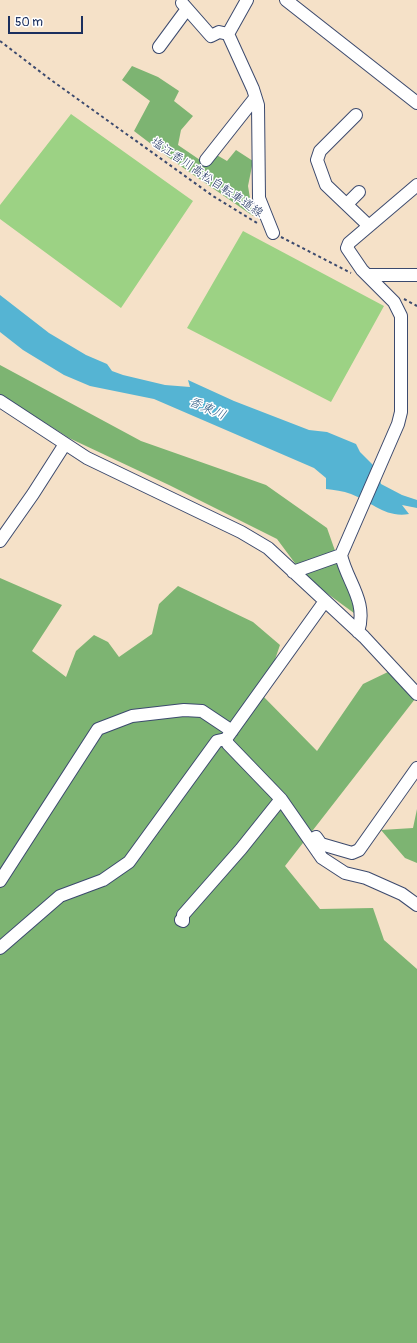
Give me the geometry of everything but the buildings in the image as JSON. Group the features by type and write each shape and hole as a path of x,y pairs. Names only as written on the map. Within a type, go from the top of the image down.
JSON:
{"street":[{"path":"228,34 247,0"},
{"path":"286,0 417,103"},
{"path":"159,47 185,6 211,36 219,32 228,34"},
{"path":"228,34 258,105 259,198 273,233"},
{"path":"206,160 255,98"},
{"path":"349,118 320,151 314,163 326,185 369,226"},
{"path":"358,632 361,623 359,600 341,555 398,424 401,412 401,316 394,302 368,275 348,248 349,243 417,185"},
{"path":"346,204 359,192"},
{"path":"368,275 417,275"},
{"path":"0,401 87,458 241,532 268,548 358,632 417,694"},
{"path":"0,541 33,494 65,444"},
{"path":"294,572 341,555"},
{"path":"0,948 60,896 102,880 129,862 217,741 229,735 325,601"},
{"path":"0,881 98,729 132,716 184,710 202,711 229,735"},
{"path":"229,735 228,744 281,799 322,858 345,873 366,878 395,891 417,905"},
{"path":"310,840 316,837 321,844 352,853 359,850 417,768"},
{"path":"181,920 183,921 183,914 241,849 281,799"}],"path":[{"name":"塩江香川高松自転車道線","path":"0,41 50,80 214,196 273,233 354,274"},
{"path":"398,295 417,306"}],"green space":[{"path":"132,66 158,77 179,91 174,101 193,116 181,130 178,145 200,160 215,154 227,161 236,150 253,161 248,186 253,216 172,160 134,131 150,101 122,80"},
{"path":"71,114 193,201 121,308 0,219 0,205"},
{"path":"243,231 384,306 331,402 187,328"},
{"path":"0,365 141,441 266,485 327,528 358,616 306,578 277,539 169,485 69,438 0,394"},
{"path":"0,578 62,605 32,651 66,677 76,651 94,635 108,642 119,657 152,634 159,604 178,586 253,622 280,645 270,674 259,692 317,751 363,684 390,671 415,699 285,866 320,909 373,908 384,940 417,969 417,1343 0,1343"},
{"path":"417,809 417,863 405,858 381,830 413,828"}],"water":[{"name":"香東川","path":"0,295 49,333 86,355 107,364 112,371 165,385 190,387 188,380 234,401 309,430 327,432 356,444 360,452 377,469 381,484 402,495 417,500 417,508 402,505 409,514 400,515 386,512 359,497 342,491 326,489 326,478 314,468 154,399 90,386 64,375 23,350 0,332"}]}
